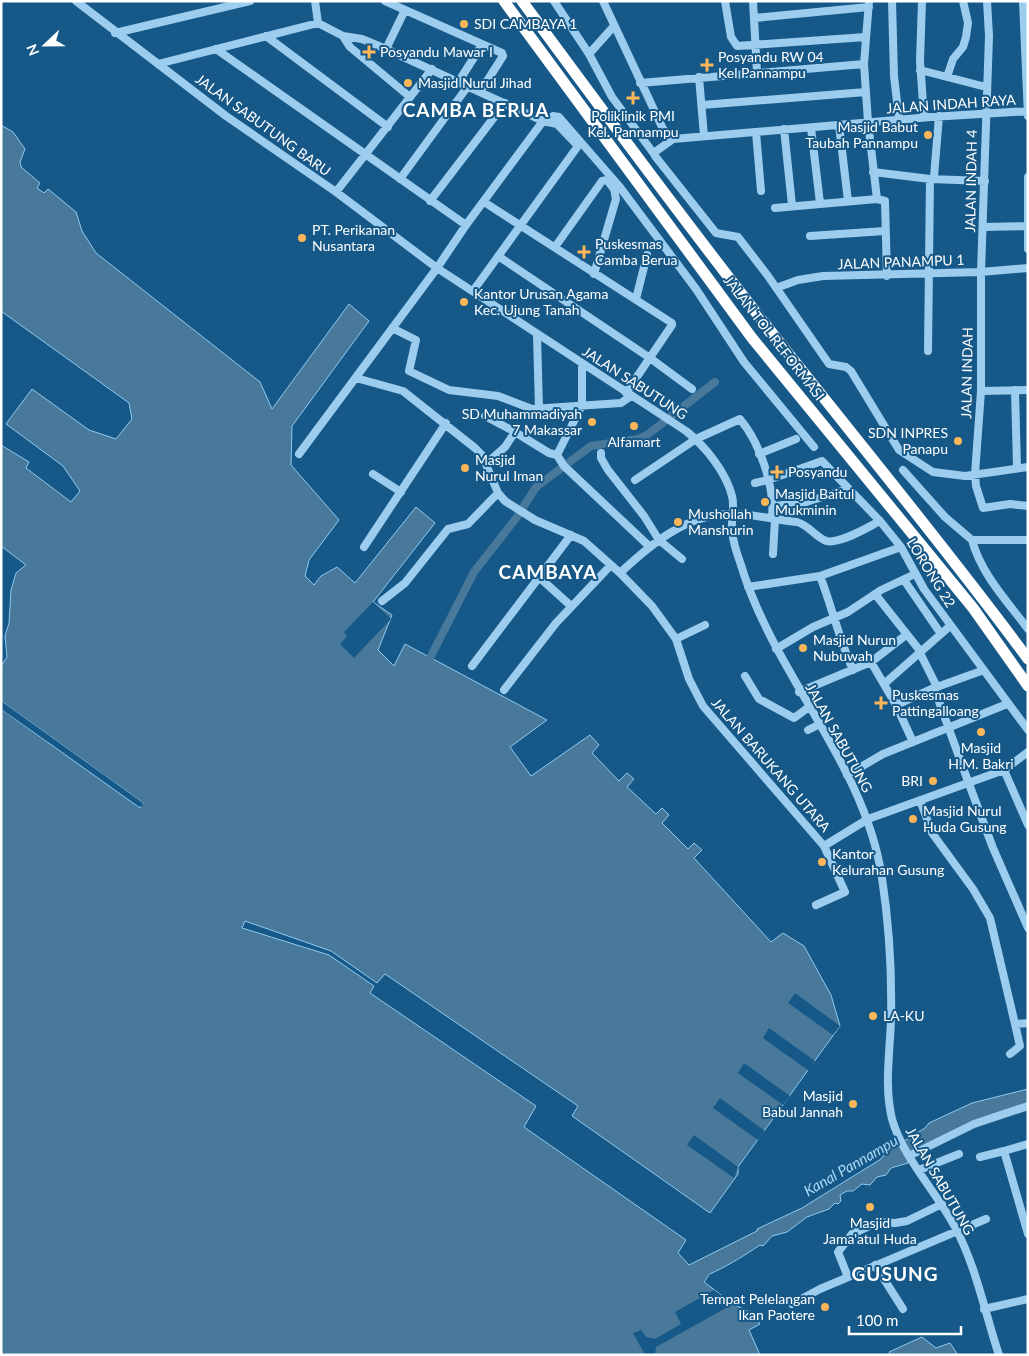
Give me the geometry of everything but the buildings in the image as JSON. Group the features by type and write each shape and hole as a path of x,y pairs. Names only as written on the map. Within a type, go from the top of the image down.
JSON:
{"highway":[{"path":"496,1 613,149"},
{"name":"JALAN TOL REFORMASI","path":"504,1 752,338 973,608 1028,686"},
{"name":"JALAN TOL REFORMASI","path":"522,1 625,142 754,310 894,484 1028,659"}],"street":[{"name":"JALAN SABUTUNG BARU","path":"76,1 115,33 226,116 336,192 438,268"},
{"path":"115,33 250,1"},
{"path":"315,1 318,22"},
{"path":"385,1 502,53 503,56 498,66 480,92"},
{"path":"554,1 589,54 612,97 654,154 714,231 718,234 738,237 829,364 846,367 851,371 901,453 934,472 945,475 975,474 1028,467"},
{"path":"603,1 663,129 673,139 654,154"},
{"path":"753,1 757,72"},
{"path":"892,1 894,76 899,119"},
{"path":"922,1 920,70 924,117"},
{"path":"947,77 954,57 963,47 966,37 968,24 964,1"},
{"name":"JALAN INDAH 4","path":"981,272 989,23 987,1"},
{"path":"1023,1 1028,116"},
{"path":"727,2 731,37 735,44 739,46 866,37"},
{"path":"755,18 869,4 864,64 868,122 877,199"},
{"path":"386,49 405,10"},
{"path":"158,64 318,22 343,36 362,39 545,121 557,124 578,146 473,291"},
{"path":"589,54 614,26"},
{"path":"266,36 388,127"},
{"path":"343,36 350,47 410,97"},
{"path":"459,81 480,48"},
{"path":"216,49 466,225"},
{"path":"640,83 864,64"},
{"path":"336,192 367,156 432,69"},
{"path":"920,70 986,87"},
{"path":"699,78 704,136"},
{"path":"400,180 468,86"},
{"path":"702,105 866,92"},
{"path":"430,201 505,103"},
{"name":"JALAN INDAH RAYA","path":"673,139 924,117 1028,111"},
{"path":"299,454 438,268 466,225 545,121 553,116 559,118 619,186 696,289 744,362 814,447"},
{"path":"928,351 932,178 939,116"},
{"path":"839,125 848,201"},
{"path":"811,128 820,203"},
{"path":"784,130 792,205"},
{"path":"756,132 761,191"},
{"path":"873,172 985,181"},
{"path":"1028,177 1028,249"},
{"path":"555,247 602,181 606,180 614,189 616,199 594,274"},
{"path":"775,208 877,199 885,202 887,276"},
{"path":"392,328 416,340 410,371 449,390 498,396 523,406 539,409 621,403 628,395 672,324 484,202"},
{"path":"983,227 1027,226"},
{"path":"810,236 885,231"},
{"path":"636,299 647,255"},
{"path":"498,256 650,358 692,389"},
{"name":"JALAN SABUTUNG","path":"438,268 696,439 715,463 729,487 732,495 734,539 748,586 776,649 799,692 820,724 868,819 882,878 888,939 891,1020 888,1095 892,1118 899,1137 909,1155 942,1204 956,1229 970,1264 999,1355"},
{"name":"JALAN PANAMPU 1","path":"776,288 798,280 816,277 887,276 1028,268"},
{"name":"JALAN INDAH","path":"981,272 981,391 975,474 976,486 983,508 1010,504 1028,506"},
{"path":"537,334 539,409"},
{"path":"557,455 582,405 582,364"},
{"name":"JALAN BARUKANG UTARA","path":"356,378 404,391 446,423 476,448 486,464 498,493 520,511 571,535 595,550 652,606 676,639 689,679 703,706 824,846 845,892 816,906"},
{"path":"1015,390 1018,468"},
{"path":"981,391 1028,390"},
{"path":"485,416 549,453 557,455 564,466 649,546"},
{"path":"635,480 696,439 734,420 742,420 759,454 768,480 776,519 773,554"},
{"path":"364,547 446,423"},
{"path":"486,464 505,446 515,432"},
{"path":"759,454 796,439"},
{"path":"601,453 601,458 608,470 644,516 659,540 682,559"},
{"name":"LORONG 22","path":"768,480 822,461 880,521 901,547 915,574 950,626 984,670 1006,704 1028,730"},
{"path":"756,473 765,470"},
{"path":"903,470 945,517 972,540 978,559 1028,629"},
{"path":"374,474 401,492"},
{"path":"755,483 768,480"},
{"path":"773,506 803,503 848,489"},
{"path":"382,601 405,583 448,529 468,524 498,493"},
{"path":"620,573 649,546 704,517 733,514 802,524 822,539 832,542 880,521"},
{"path":"472,666 571,535"},
{"path":"972,540 1028,540"},
{"path":"748,586 820,576 901,547"},
{"path":"504,690 571,606 611,565"},
{"path":"776,649 848,612 875,594 915,574"},
{"path":"820,576 844,649 853,670"},
{"path":"540,578 571,606"},
{"path":"904,580 941,634"},
{"path":"875,594 920,652 936,688 993,848 1028,928"},
{"path":"676,639 705,625"},
{"path":"884,684 950,626"},
{"path":"799,692 872,662 906,635"},
{"path":"872,662 896,704 913,742"},
{"path":"896,704 984,670"},
{"path":"745,676 759,699 794,718 809,707"},
{"path":"847,775 883,754 1006,704"},
{"path":"808,730 820,724"},
{"path":"824,846 868,819 1004,770 1028,752"},
{"path":"1004,770 1028,824"},
{"path":"920,800 932,833 973,889 990,918 1020,1046 1010,1054"},
{"path":"1015,1024 1028,1023"},
{"path":"909,1155 984,1120 1028,1106"},
{"path":"980,1156 1028,1144"},
{"path":"1004,1151 1028,1234"},
{"path":"919,1170 959,1154"},
{"path":"848,1276 838,1252 852,1234 878,1222 895,1223 908,1221 942,1204"},
{"path":"792,1304 848,1276 986,1218"},
{"path":"875,1265 903,1309"},
{"path":"984,1309 1028,1299"}],"water":[{"path":"1,125 13,132 25,149 20,162 21,167 40,183 37,188 44,193 48,189 76,212 82,231 96,253 260,382 272,409 349,304 369,321 292,426 291,465 339,520 309,560 305,576 314,585 321,576 337,567 355,583 416,507 435,523 373,602 392,615 378,650 394,666 405,644 547,720 510,747 531,776 590,735 599,745 592,753 619,781 627,773 634,779 627,787 656,814 662,808 669,815 662,823 688,849 694,843 702,850 694,858 771,942 783,933 804,946 831,995 840,1026 738,1167 738,1174 710,1213 572,1116 578,1106 385,974 377,983 331,951 245,921 242,928 329,955 374,986 370,993 536,1106 524,1127 686,1240 678,1253 689,1265 757,1231 757,1229 802,1208 881,1159 886,1152 925,1128 929,1123 972,1103 1028,1089 1028,1104 996,1113 951,1132 908,1158 908,1163 891,1168 886,1175 877,1177 870,1185 862,1184 853,1191 847,1191 840,1195 841,1201 838,1204 835,1203 829,1209 807,1217 787,1232 772,1236 763,1246 760,1245 709,1274 704,1282 733,1304 754,1314 760,1324 749,1330 760,1355 1,1355 1,709 140,808 143,803 1,701 1,666 7,657 5,636 9,623 11,590 16,573 26,565 1,546 1,445 29,462 26,468 71,502 80,491 63,466 6,424 32,389 89,430 116,439 132,419 129,403 1,311"},
{"path":"922,1337 936,1348 950,1343 958,1355 890,1355 889,1352"}],"pier":[{"path":"373,602 391,619 354,658 340,644 347,636 344,632"},
{"path":"1,701 143,803 142,807 1,709 1,706 140,805 1,704"},
{"path":"795,993 840,1026 833,1035 788,1003"},
{"path":"769,1028 815,1061 809,1071 763,1038"},
{"path":"744,1063 790,1096 783,1105 738,1073"},
{"path":"720,1098 765,1131 758,1140 713,1108"},
{"path":"694,1135 738,1167 734,1178 687,1145"},
{"path":"714,1290 733,1304 656,1347 655,1355 645,1355 633,1333 641,1330 646,1337 655,1339 681,1324 675,1312"}],"waterway":[{"path":"430,658 474,572 517,517 536,487 591,446 638,439 647,435 715,382"}],"place":[{"name":"SDI CAMBAYA 1","path":"464,24"},
{"name":"Posyandu Mawar I","path":"369,52"},
{"name":"Posyandu RW 04 Kel Pannampu","path":"707,65"},
{"name":"Masjid Nurul Jihad","path":"408,83"},
{"name":"Poliklinik PMI Kel. Pannampu","path":"633,98"},
{"name":"Masjid Babut Taubah Pannampu","path":"928,135"},
{"name":"PT. Perikanan Nusantara","path":"302,238"},
{"name":"Puskesmas Camba Berua","path":"584,252"},
{"name":"Kantor Urusan Agama Kec. Ujung Tanah","path":"464,302"},
{"name":"SD Muhammadiyah 7 Makassar","path":"592,422"},
{"name":"Alfamart","path":"634,426"},
{"name":"SDN INPRES Panapu","path":"958,441"},
{"name":"Masjid Nurul Iman","path":"465,468"},
{"name":"Posyandu","path":"777,472"},
{"name":"Masjid Baitul Mukminin","path":"765,502"},
{"name":"Mushollah Manshurin","path":"678,522"},
{"name":"Masjid Nurun Nubuwah","path":"803,648"},
{"name":"Puskesmas Pattingalloang","path":"881,703"},
{"name":"Masjid H.M. Bakri","path":"981,732"},
{"name":"BRI","path":"933,781"},
{"name":"Masjid Nurul Huda Gusung","path":"913,819"},
{"name":"Kantor Kelurahan Gusung","path":"822,862"},
{"name":"LA-KU","path":"873,1016"},
{"name":"Masjid Babul Jannah","path":"853,1104"},
{"name":"Masjid Jama'atul Huda","path":"870,1207"},
{"name":"Tempat Pelelangan Ikan Paotere","path":"825,1307"}],"district":[{"name":"CAMBA BERUA","path":"476,110"},
{"name":"CAMBAYA","path":"548,572"},
{"name":"GUSUNG","path":"895,1274"}],"water label":[{"name":"Kanal Pannampu","path":"851,1166"}]}
